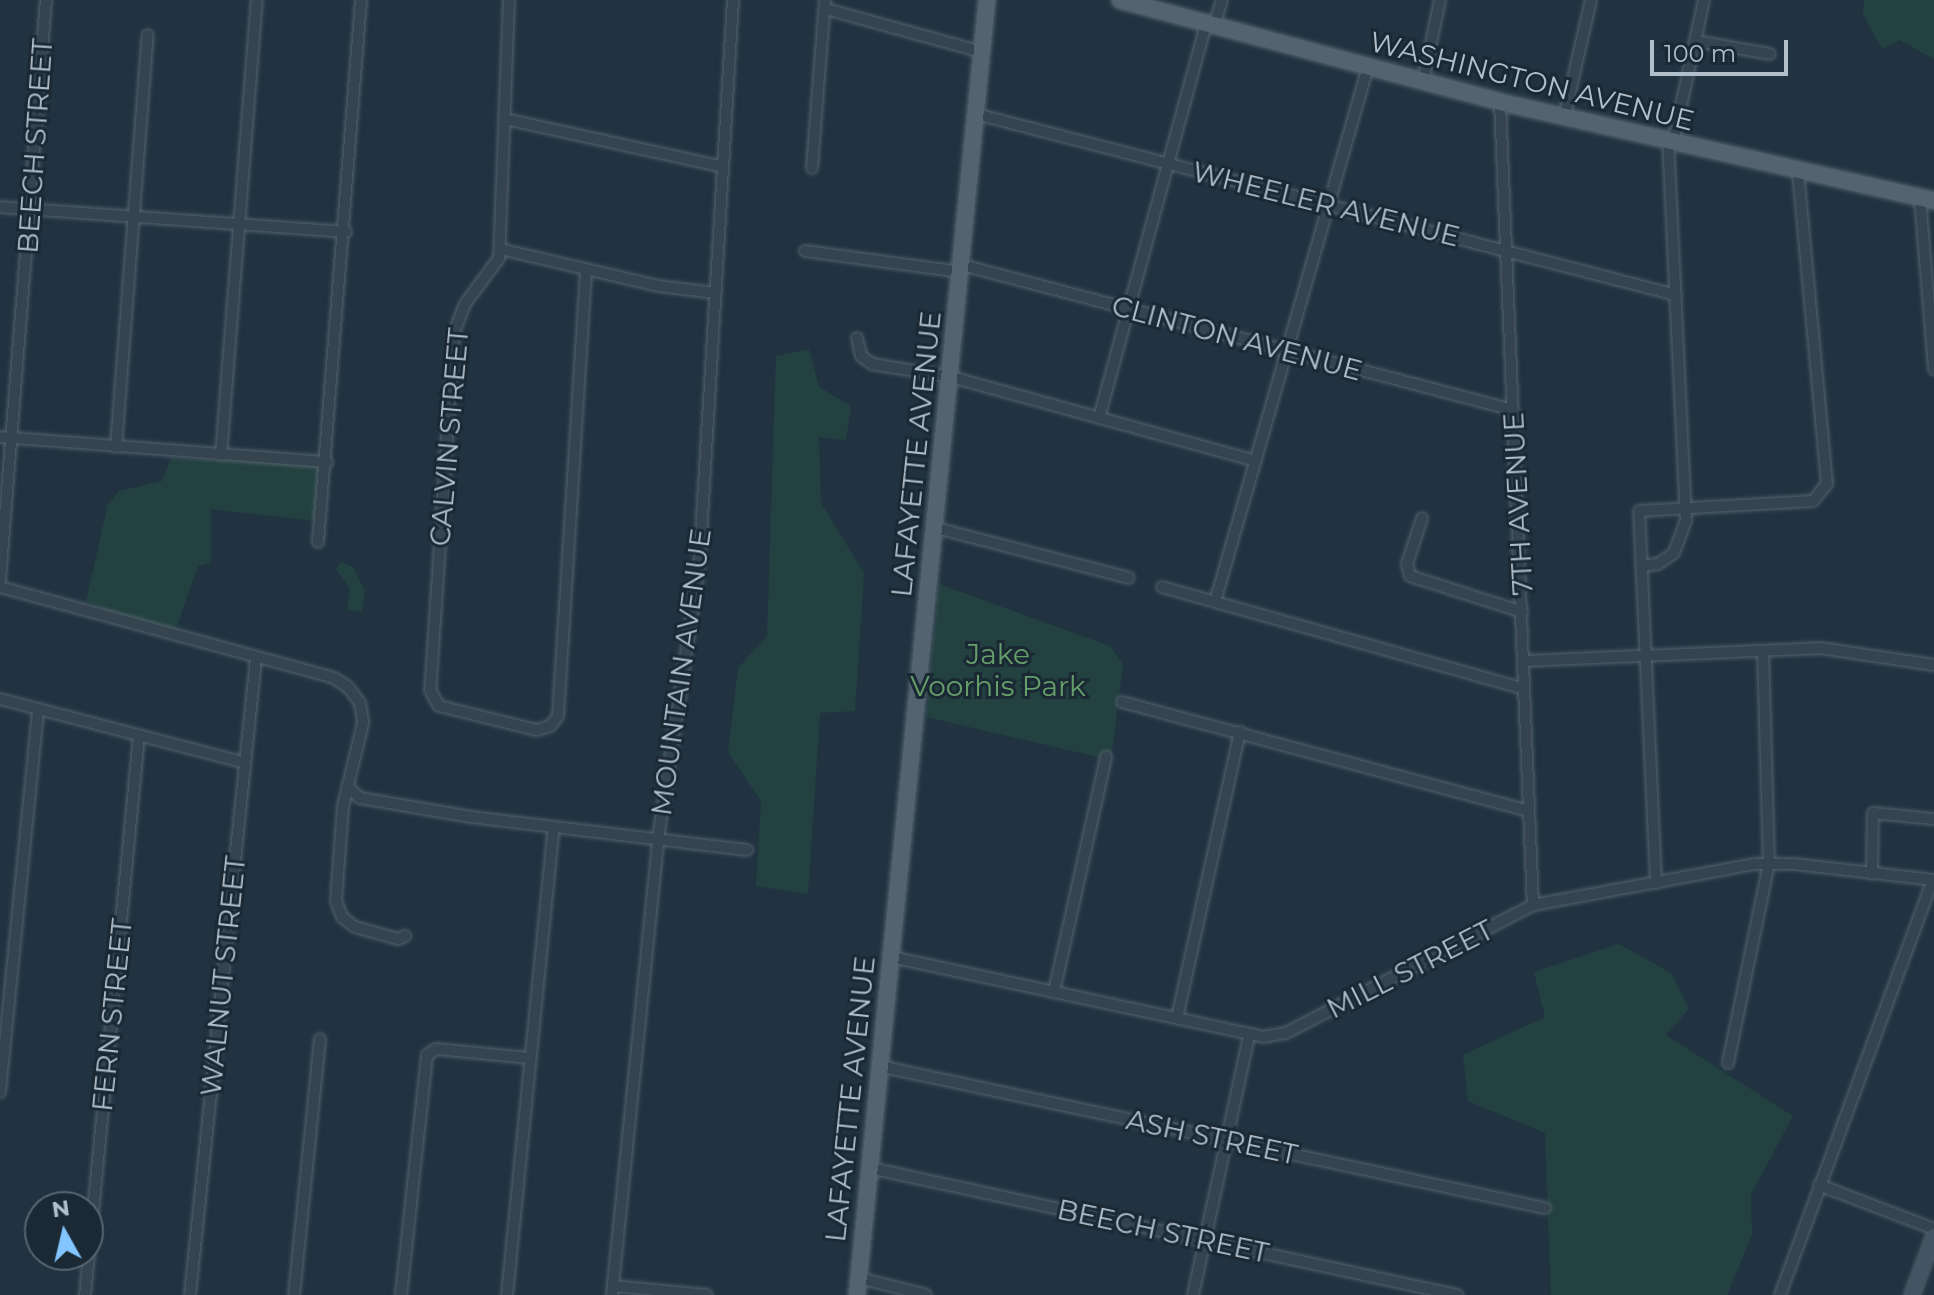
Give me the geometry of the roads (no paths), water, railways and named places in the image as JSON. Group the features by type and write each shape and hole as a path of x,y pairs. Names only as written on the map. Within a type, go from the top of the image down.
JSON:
{"main road":[{"name":"LAFAYETTE AVENUE","path":"858,1287 987,0"},
{"name":"WASHINGTON AVENUE","path":"1120,0 1564,118 1927,200"},
{"path":"1912,1295 1934,1236"}],"street":[{"name":"BEECH STREET","path":"0,580 5,438 31,209 46,0"},
{"path":"221,455 257,0"},
{"path":"318,542 346,232 361,0"},
{"name":"CALVIN STREET","path":"509,0 499,258 465,304 454,333 431,694 439,706 544,729 558,716 586,270"},
{"name":"MOUNTAIN AVENUE","path":"612,1290 658,839 699,569 733,0"},
{"path":"1099,418 1168,163 1210,24 1222,0"},
{"path":"1423,82 1440,0"},
{"path":"1564,118 1591,0"},
{"path":"1641,566 1658,564 1674,553 1683,535 1687,508 1671,143 1704,0"},
{"path":"812,168 826,5 982,52"},
{"path":"116,447 148,35"},
{"path":"1696,41 1770,54"},
{"path":"1215,602 1368,67"},
{"name":"7TH AVENUE","path":"1500,102 1533,905"},
{"name":"WHEELER AVENUE","path":"976,114 1676,295"},
{"path":"505,119 723,167"},
{"path":"1656,883 1639,511 1813,501 1823,495 1827,484 1798,172"},
{"path":"1927,200 1934,369"},
{"path":"0,207 346,232"},
{"path":"500,249 586,270 716,293"},
{"name":"CLINTON AVENUE","path":"805,251 961,268 1513,410"},
{"path":"857,338 861,356 872,364 951,377 1256,461"},
{"path":"5,438 327,462"},
{"path":"1422,518 1407,564 1410,576 1522,612"},
{"path":"936,528 1129,578"},
{"path":"0,587 340,681 355,695 363,720 351,761 350,789 343,806 338,910 355,927 398,939 405,936"},
{"path":"1162,587 1524,689"},
{"path":"1525,661 1820,648 1934,665"},
{"path":"1728,1063 1769,864 1763,651"},
{"name":"WALNUT STREET","path":"190,1295 256,658"},
{"path":"0,699 245,763"},
{"path":"1122,702 1528,811"},
{"path":"0,1092 38,709"},
{"path":"1177,1018 1240,732"},
{"name":"FERN STREET","path":"85,1295 139,736"},
{"path":"1054,992 1106,757"},
{"path":"350,789 360,798 554,827 747,850"},
{"path":"1872,874 1873,813 1934,819"},
{"path":"507,1295 554,827"},
{"name":"MILL STREET","path":"891,957 1249,1036 1286,1033 1533,905 1769,864 1934,880"},
{"path":"1780,1295 1934,880"},
{"path":"1193,1295 1249,1036"},
{"path":"294,1295 320,1039"},
{"path":"401,1295 431,1050 530,1058"},
{"name":"ASH STREET","path":"879,1066 1545,1208"},
{"name":"BEECH STREET","path":"870,1168 1457,1295"},
{"path":"1819,1185 1934,1229"},
{"path":"858,1287 926,1295"},
{"path":"612,1290 707,1295"}],"park label":[{"name":"Jake Voorhis Park","path":"998,670"}]}
